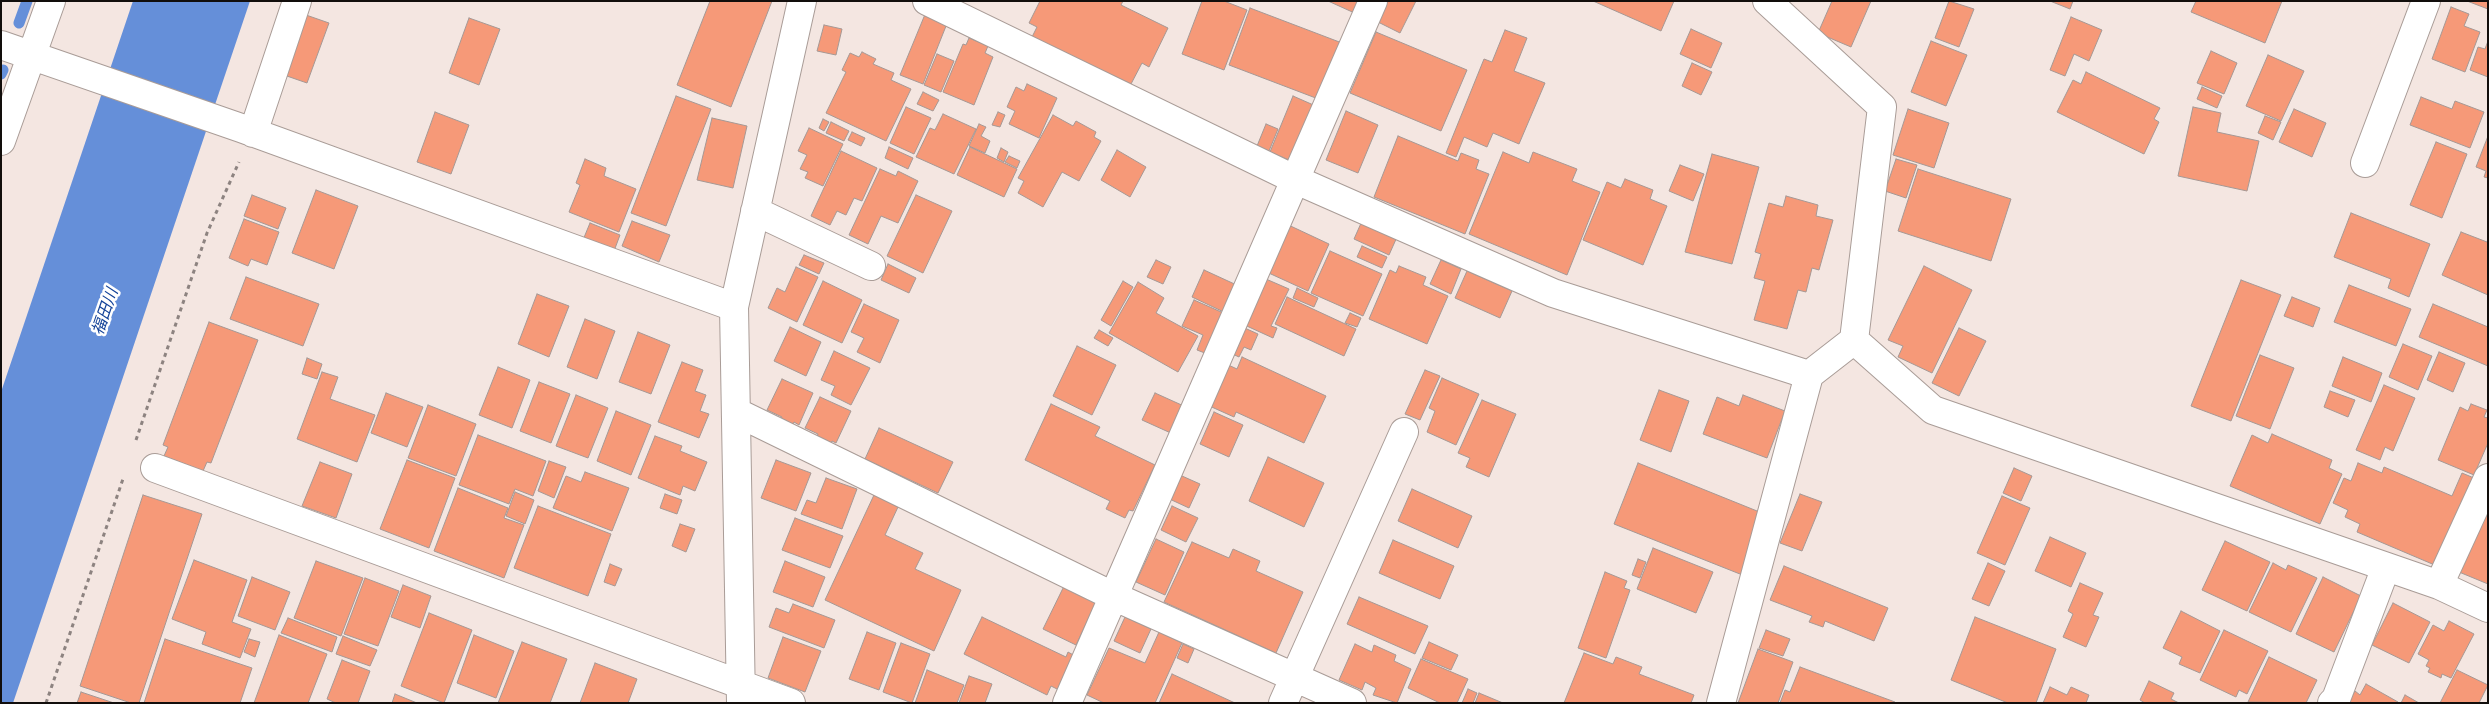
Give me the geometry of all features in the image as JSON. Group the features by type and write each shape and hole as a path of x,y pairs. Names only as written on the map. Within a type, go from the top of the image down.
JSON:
{"street":[{"path":"1,141 51,1"},
{"path":"247,130 297,1"},
{"path":"740,694 734,307 802,1"},
{"path":"927,1 1294,179 1553,293 1809,375"},
{"path":"1067,703 1373,1"},
{"path":"1721,703 1809,375 1854,340 1882,107 1767,1"},
{"path":"2365,163 2426,1"},
{"path":"1,45 247,130 734,307"},
{"path":"755,211 872,266"},
{"path":"1854,340 1933,410 2439,585 2488,608"},
{"path":"736,412 1113,596 1352,703"},
{"path":"1283,703 1404,432"},
{"path":"155,468 740,694 791,703"},
{"path":"2439,585 2488,478"},
{"path":"2332,703 2386,567"}],"path":[{"path":"133,449 207,233 247,130"},
{"path":"46,703 123,478"}],"water":[{"name":"福田川","path":"133,1 250,1 13,703 1,703 1,392"}],"building":[{"path":"710,1 772,1 731,107 677,85"},
{"path":"1040,1 1123,1 1121,5 1168,28 1149,67 1142,63 1131,84 1032,37 1037,27 1029,23"},
{"path":"1202,1 1224,1 1247,10 1224,70 1182,54"},
{"path":"1328,1 1365,1 1359,15"},
{"path":"1381,1 1416,1 1400,33 1372,19"},
{"path":"1593,1 1674,1 1661,31"},
{"path":"1832,1 1871,1 1851,47 1818,33"},
{"path":"1949,1 1974,9 1959,47 1935,38"},
{"path":"2050,1 2073,1 2070,9"},
{"path":"2196,1 2282,1 2265,43 2191,12"},
{"path":"2467,1 2488,1 2488,9"},
{"path":"2451,7 2469,14 2464,26 2480,32 2465,72 2432,59"},
{"path":"1250,8 1342,43 1321,100 1229,65"},
{"path":"926,12 948,21 923,84 900,75"},
{"path":"306,15 329,23 307,83 284,75"},
{"path":"2071,17 2102,30 2089,61 2074,54 2065,76 2050,70"},
{"path":"469,18 500,29 479,85 449,73"},
{"path":"824,25 842,29 836,55 817,51"},
{"path":"1691,29 1722,43 1711,68 1680,54"},
{"path":"1505,30 1527,38 1514,71 1545,83 1519,144 1493,133 1487,147 1464,137 1456,157 1446,153 1484,59 1492,62"},
{"path":"1376,32 1467,70 1441,131 1350,93"},
{"path":"969,38 988,46 985,53 993,57 974,105 943,92 963,44 966,45"},
{"path":"1931,41 1967,55 1946,106 1911,92"},
{"path":"2488,41 2488,77 2470,70 2478,47 2485,49"},
{"path":"2211,51 2237,63 2224,94 2197,83"},
{"path":"862,52 876,59 873,64 894,73 891,80 911,89 886,141 826,113 846,72 842,70 850,53 859,57"},
{"path":"937,54 954,61 941,92 924,85"},
{"path":"2268,55 2304,71 2281,121 2246,106"},
{"path":"1692,63 1712,72 1701,95 1682,86"},
{"path":"2086,72 2160,108 2154,119 2159,122 2144,154 2057,112 2073,80 2081,84"},
{"path":"1027,84 1057,98 1039,138 1009,124 1015,111 1007,107 1016,87 1024,91"},
{"path":"2202,87 2222,96 2217,108 2197,99"},
{"path":"923,92 939,100 933,111 917,104"},
{"path":"676,96 711,109 666,226 631,213"},
{"path":"1293,96 1318,107 1294,162 1270,152"},
{"path":"2421,97 2452,109 2455,101 2484,112 2470,148 2410,125"},
{"path":"906,107 931,118 914,154 890,143"},
{"path":"2193,107 2221,113 2217,132 2259,141 2247,191 2178,176"},
{"path":"1908,109 1949,123 1934,168 1893,155"},
{"path":"2294,109 2326,123 2312,157 2279,142"},
{"path":"1346,111 1378,125 1358,173 1326,160"},
{"path":"435,112 469,125 451,174 417,162"},
{"path":"998,112 1005,115 1000,127 992,125"},
{"path":"943,114 976,129 954,174 916,157 930,128 935,130"},
{"path":"1053,115 1073,126 1076,121 1096,132 1094,137 1101,141 1079,181 1062,172 1043,207 1018,193 1024,181 1018,178"},
{"path":"2265,116 2281,122 2273,140 2258,133"},
{"path":"712,118 747,126 733,188 697,180"},
{"path":"823,119 829,122 824,131 819,128"},
{"path":"831,122 849,131 844,141 826,133"},
{"path":"979,124 986,127 981,136 990,141 985,153 969,146"},
{"path":"1266,124 1278,129 1269,151 1257,146"},
{"path":"809,128 843,144 823,186 805,178 808,172 800,169 807,155 798,151"},
{"path":"852,132 865,138 861,146 848,140"},
{"path":"1398,136 1458,161 1461,153 1479,160 1476,169 1489,174 1465,234 1374,197"},
{"path":"2488,136 2488,178 2484,177 2486,171 2476,167"},
{"path":"2436,142 2467,154 2442,218 2410,205"},
{"path":"889,147 913,158 908,169 885,158"},
{"path":"970,147 1017,169 1004,197 957,175"},
{"path":"1001,148 1008,152 1004,162 997,158"},
{"path":"1117,150 1146,167 1130,197 1101,180"},
{"path":"841,151 877,168 862,201 854,198 846,215 837,211 830,225 811,216"},
{"path":"1503,152 1529,163 1533,152 1577,169 1572,181 1600,192 1567,275 1469,234"},
{"path":"1712,154 1759,167 1732,264 1685,252"},
{"path":"1009,156 1020,161 1017,168 1005,162"},
{"path":"585,159 606,168 604,176 636,189 619,232 569,212 580,185 576,183"},
{"path":"1896,159 1917,165 1906,198 1885,191"},
{"path":"1680,165 1704,174 1693,201 1669,191"},
{"path":"880,169 896,176 898,171 918,181 898,223 881,216 868,244 849,235"},
{"path":"1918,169 2011,199 1991,261 1898,231"},
{"path":"1625,179 1653,190 1650,199 1667,206 1643,265 1583,240 1607,182 1621,188"},
{"path":"316,190 358,206 334,269 292,253"},
{"path":"252,195 286,208 278,229 244,216"},
{"path":"916,195 952,211 923,273 887,256"},
{"path":"1786,196 1818,205 1816,216 1833,220 1819,270 1812,268 1806,292 1798,290 1787,329 1754,320 1765,281 1754,278 1761,254 1755,252 1769,203 1783,207"},
{"path":"2351,213 2430,244 2409,297 2388,288 2391,279 2334,257"},
{"path":"244,219 279,232 267,265 251,259 248,266 229,258"},
{"path":"632,221 670,235 659,262 622,246"},
{"path":"1362,221 1397,237 1389,255 1354,239"},
{"path":"1282,222 1329,244 1308,291 1260,269"},
{"path":"590,223 620,235 614,251 583,240"},
{"path":"2461,232 2488,241 2488,295 2442,275"},
{"path":"1362,246 1387,257 1382,268 1357,257"},
{"path":"1330,251 1382,274 1363,316 1311,293"},
{"path":"804,255 824,263 819,274 799,265"},
{"path":"1156,260 1171,267 1163,284 1147,277"},
{"path":"1441,260 1461,269 1451,294 1430,284"},
{"path":"888,264 916,278 909,293 881,280"},
{"path":"1399,266 1426,277 1423,285 1448,296 1427,344 1369,319 1390,270 1396,273"},
{"path":"1924,266 1972,290 1932,373 1898,357 1903,346 1888,340"},
{"path":"796,267 818,277 797,322 768,308 777,288 785,292"},
{"path":"1204,270 1241,287 1228,314 1192,297"},
{"path":"1467,271 1512,291 1500,318 1455,298"},
{"path":"1259,276 1289,289 1271,326 1277,328 1273,338 1238,322"},
{"path":"246,277 319,304 303,346 230,319"},
{"path":"2241,280 2281,295 2231,421 2191,406"},
{"path":"823,281 862,300 842,343 803,325"},
{"path":"1123,281 1133,287 1111,326 1101,320"},
{"path":"1138,282 1164,298 1156,313 1198,336 1178,372 1109,333"},
{"path":"2349,285 2411,309 2396,346 2334,322"},
{"path":"1297,288 1318,298 1314,307 1293,298"},
{"path":"537,294 569,306 549,357 518,344"},
{"path":"1287,297 1356,329 1344,356 1275,324"},
{"path":"2292,297 2320,308 2313,327 2284,316"},
{"path":"1194,300 1228,315 1210,355 1197,350 1203,335 1182,326"},
{"path":"864,304 899,320 880,363 857,352 864,338 851,332"},
{"path":"2433,304 2488,327 2488,366 2419,337"},
{"path":"1350,313 1361,318 1357,327 1345,323"},
{"path":"585,319 615,331 597,379 567,367"},
{"path":"209,322 258,340 211,463 207,462 203,471 164,456 168,447 163,445"},
{"path":"1238,325 1258,334 1251,350 1244,347 1239,357 1226,351"},
{"path":"790,327 821,342 806,376 774,361"},
{"path":"1959,328 1986,341 1959,396 1932,383"},
{"path":"1099,330 1113,338 1108,346 1094,338"},
{"path":"638,332 670,345 651,394 619,382"},
{"path":"2403,344 2432,356 2418,390 2389,377"},
{"path":"1077,346 1116,365 1092,415 1053,396"},
{"path":"834,351 870,368 851,405 831,395 835,386 821,380"},
{"path":"2439,352 2465,363 2453,392 2427,380"},
{"path":"2260,355 2294,368 2270,429 2236,416"},
{"path":"1242,357 1326,396 1304,443 1236,412 1234,417 1205,404 1224,363 1237,369"},
{"path":"2343,357 2382,373 2371,402 2332,386"},
{"path":"307,358 322,364 317,379 302,374"},
{"path":"682,362 703,370 695,391 706,395 700,411 709,414 699,438 658,422"},
{"path":"498,367 530,380 512,428 479,415"},
{"path":"1425,370 1440,376 1420,420 1405,414"},
{"path":"322,372 338,377 330,399 375,415 357,462 297,439"},
{"path":"1442,378 1479,394 1456,445 1427,432 1435,411 1429,408"},
{"path":"782,379 813,393 799,425 794,422 791,428 779,422 782,417 767,410"},
{"path":"539,382 570,394 551,443 520,431"},
{"path":"2384,385 2415,398 2393,451 2385,447 2380,460 2356,450"},
{"path":"1659,390 1689,401 1671,452 1640,440"},
{"path":"2330,391 2355,400 2348,417 2324,407"},
{"path":"386,393 423,407 407,447 371,433"},
{"path":"1155,393 1186,407 1173,434 1142,420"},
{"path":"576,395 608,408 588,458 556,446"},
{"path":"1743,395 1785,411 1767,458 1703,434 1717,397 1739,406"},
{"path":"820,397 851,411 836,443 832,441 829,446 816,439 818,434 805,428"},
{"path":"1482,400 1516,414 1489,477 1466,467 1470,458 1458,453"},
{"path":"1051,404 1100,427 1095,436 1155,465 1133,511 1129,510 1125,518 1106,509 1110,501 1025,460"},
{"path":"2471,404 2487,410 2484,417 2488,418 2488,443 2474,475 2438,460 2460,407 2468,411"},
{"path":"428,405 476,424 456,476 408,458"},
{"path":"616,411 651,425 631,475 597,461"},
{"path":"1214,412 1243,425 1229,457 1200,444"},
{"path":"879,428 953,462 938,493 865,459"},
{"path":"2272,434 2332,460 2329,468 2342,474 2320,524 2230,486 2252,435 2268,443"},
{"path":"478,435 546,461 533,496 515,489 509,504 459,485"},
{"path":"655,436 682,446 680,451 707,462 695,491 683,486 680,495 638,478"},
{"path":"1268,457 1324,483 1304,527 1249,501"},
{"path":"407,460 455,478 429,548 380,529"},
{"path":"776,460 811,473 796,511 761,498"},
{"path":"549,461 566,467 554,498 538,491"},
{"path":"320,462 352,474 336,518 302,506"},
{"path":"1638,463 1762,513 1745,576 1614,524"},
{"path":"2358,463 2382,473 2384,467 2452,496 2462,473 2474,478 2437,566 2357,532 2360,524 2345,517 2348,510 2333,503 2344,478 2351,481"},
{"path":"2014,468 2032,476 2021,501 2003,493"},
{"path":"585,472 629,488 612,531 553,508 566,476 581,482"},
{"path":"1173,472 1200,484 1189,508 1163,496"},
{"path":"826,478 857,489 842,529 801,514 807,500 816,503"},
{"path":"458,488 508,508 504,518 524,525 504,578 434,551"},
{"path":"1412,489 1472,516 1458,548 1398,521"},
{"path":"515,492 534,500 525,524 506,516"},
{"path":"665,494 682,500 677,514 660,508"},
{"path":"1800,494 1822,502 1802,551 1780,543"},
{"path":"143,495 202,514 139,703 131,703 80,686"},
{"path":"874,495 898,507 885,535 923,553 915,569 961,590 934,651 825,600"},
{"path":"2002,496 2030,508 2005,565 1977,553"},
{"path":"538,506 611,534 588,596 514,568"},
{"path":"1172,506 1198,518 1186,542 1161,530"},
{"path":"2485,510 2488,512 2488,584 2459,572"},
{"path":"795,518 843,536 830,568 782,550"},
{"path":"680,524 695,529 686,552 672,546"},
{"path":"2050,537 2086,553 2071,587 2035,571"},
{"path":"1156,539 1184,552 1165,595 1136,582"},
{"path":"1393,540 1454,566 1440,599 1379,573"},
{"path":"2225,541 2270,562 2247,611 2202,590"},
{"path":"1192,542 1229,558 1233,549 1260,561 1256,571 1303,592 1276,653 1164,602"},
{"path":"1653,548 1713,572 1696,613 1637,589"},
{"path":"1638,559 1646,562 1640,578 1632,575"},
{"path":"194,560 247,580 232,622 251,629 240,658 202,644 206,632 172,619"},
{"path":"316,561 363,578 341,636 294,618"},
{"path":"785,561 825,577 813,607 773,592"},
{"path":"1988,563 2005,571 1989,606 1972,599"},
{"path":"2273,563 2286,570 2288,565 2317,578 2291,632 2249,612"},
{"path":"610,564 622,569 615,586 604,582"},
{"path":"1784,566 1888,608 1874,641 1825,621 1823,627 1809,622 1812,616 1770,600"},
{"path":"1605,572 1627,581 1624,588 1630,590 1606,658 1578,648"},
{"path":"252,577 290,592 275,630 238,616"},
{"path":"2323,577 2361,596 2334,652 2296,634"},
{"path":"365,578 399,591 378,646 344,634"},
{"path":"1067,580 1099,596 1076,645 1043,629"},
{"path":"2080,583 2103,593 2093,615 2099,617 2086,647 2063,637 2073,614 2068,611"},
{"path":"403,585 431,596 420,628 391,617"},
{"path":"1359,597 1428,626 1415,654 1347,624"},
{"path":"2393,603 2430,622 2409,663 2372,645"},
{"path":"793,604 835,620 824,648 769,627 776,608 789,613"},
{"path":"2181,611 2220,631 2200,673 2179,664 2182,657 2163,648"},
{"path":"429,613 472,630 444,703 401,686"},
{"path":"982,617 1066,657 1068,652 1077,657 1061,691 1051,686 1047,695 964,654"},
{"path":"1125,617 1151,629 1140,653 1114,641"},
{"path":"1975,617 2056,649 2036,703 2008,703 1951,680"},
{"path":"288,618 337,637 332,652 281,633"},
{"path":"2449,621 2474,634 2451,678 2442,674 2441,678 2428,672 2430,668 2426,666 2429,660 2418,654 2433,625 2444,631"},
{"path":"1766,630 1790,639 1783,656 1759,648"},
{"path":"2224,630 2268,651 2247,694 2239,690 2236,697 2200,680"},
{"path":"867,632 896,643 879,690 849,679"},
{"path":"1159,632 1182,643 1155,703 1104,703 1087,695 1109,648 1145,663"},
{"path":"279,635 327,654 308,703 254,703"},
{"path":"474,635 514,651 496,698 457,683"},
{"path":"343,636 377,650 370,666 336,654"},
{"path":"783,637 821,651 805,692 768,678"},
{"path":"165,639 252,668 240,703 144,703"},
{"path":"249,639 260,642 255,657 244,652"},
{"path":"522,642 567,659 550,703 498,703"},
{"path":"1429,642 1458,655 1451,670 1422,658"},
{"path":"901,643 930,654 912,703 883,692"},
{"path":"1183,644 1194,649 1188,663 1177,658"},
{"path":"1355,644 1372,652 1374,645 1396,655 1394,661 1411,669 1397,703 1373,695 1376,688 1365,682 1362,690 1339,680"},
{"path":"1758,649 1793,662 1778,703 1738,703"},
{"path":"1584,653 1613,664 1616,657 1642,667 1639,674 1694,695 1691,703 1564,703"},
{"path":"2269,657 2317,680 2306,703 2248,702"},
{"path":"1421,659 1468,679 1457,703 1440,703 1408,688"},
{"path":"342,660 370,671 358,703 336,703 327,699"},
{"path":"595,663 637,679 628,703 580,703"},
{"path":"1800,667 1895,703 1780,703 1785,690 1790,692"},
{"path":"927,670 964,685 957,703 915,703"},
{"path":"2457,670 2488,685 2479,703 2440,703"},
{"path":"1172,674 1235,703 1159,703"},
{"path":"969,676 992,684 985,703 959,703"},
{"path":"2149,681 2174,693 2171,699 2179,703 2145,703 2140,700"},
{"path":"2366,684 2398,703 2348,703 2355,691 2360,695"},
{"path":"2050,687 2067,695 2071,687 2089,695 2086,703 2043,703"},
{"path":"1468,689 1477,693 1473,703 1462,703"},
{"path":"81,692 114,703 77,703"},
{"path":"1479,693 1503,703 1475,703"},
{"path":"395,694 417,703 392,703"},
{"path":"2405,695 2419,703 2401,703"}],"waterway":[{"path":"19,23 27,1"},
{"path":"1,74 3,70"}]}
